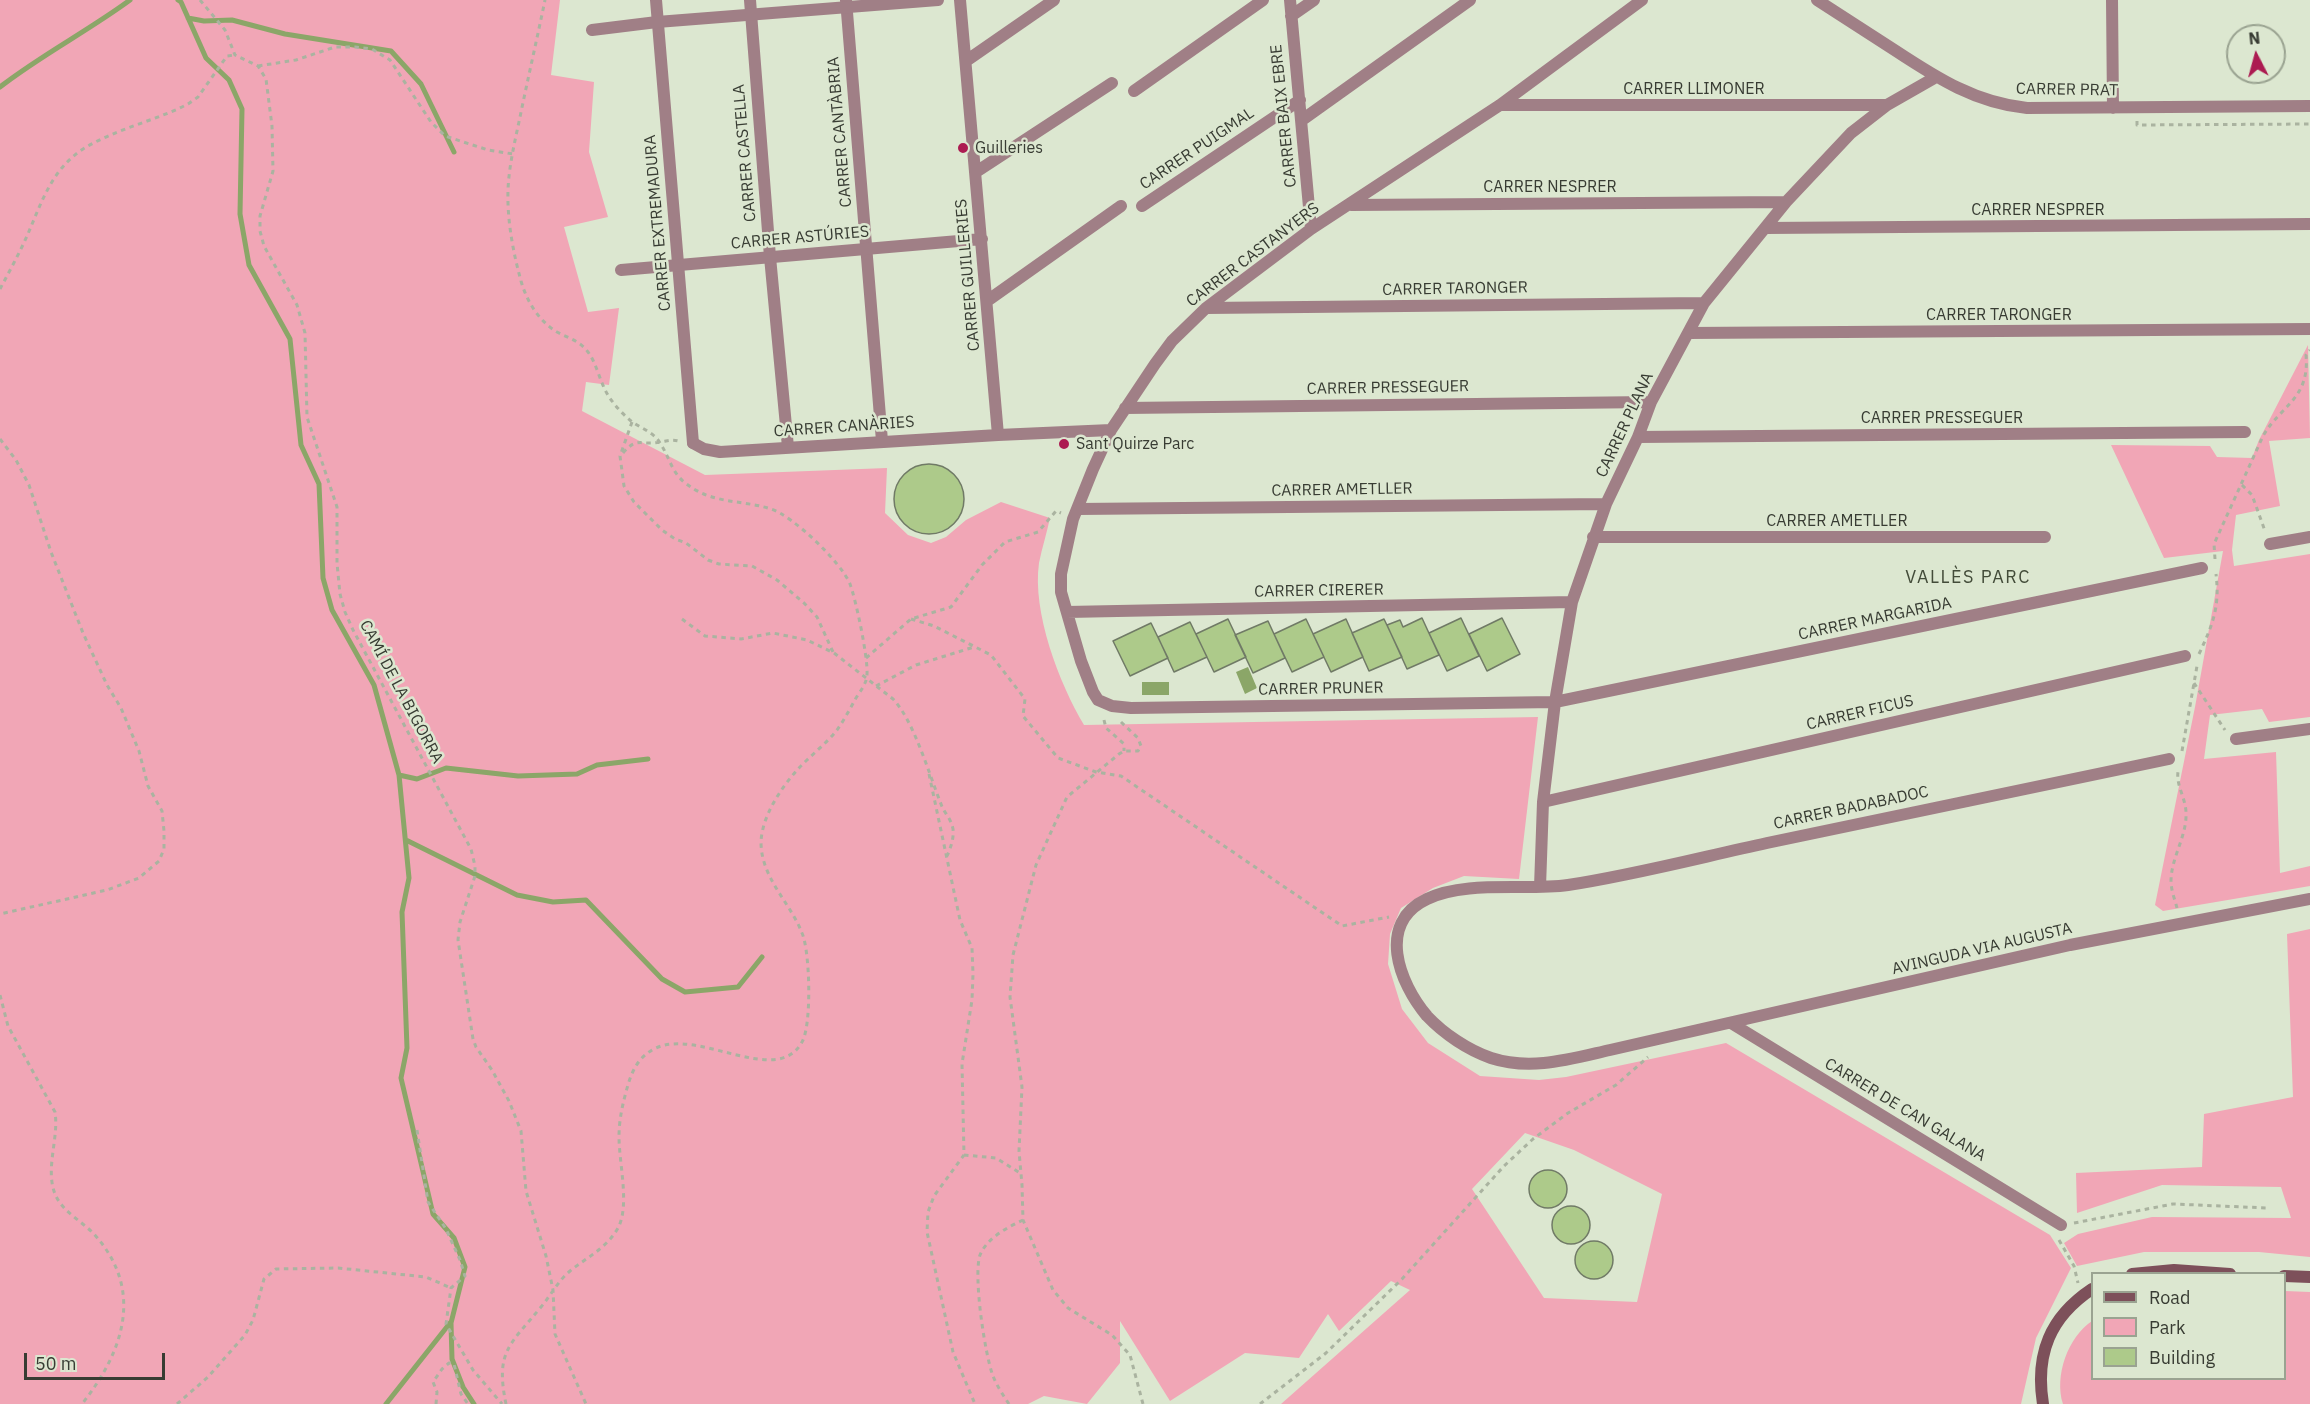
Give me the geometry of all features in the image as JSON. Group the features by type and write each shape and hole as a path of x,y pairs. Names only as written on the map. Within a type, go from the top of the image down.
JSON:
{"main road":[{"path":"2153,1272 2174,1270 2202,1272"},
{"path":"2286,1276 2310,1277"},
{"path":"2043,1404 2040,1377 2046,1345 2061,1317 2087,1293"}],"street":[{"name":"CARRER EXTREMADURA","path":"656,0 693,443"},
{"name":"CARRER CASTELLA","path":"750,0 770,257 788,447"},
{"path":"592,30 846,4 938,0"},
{"name":"CARRER GUILLERIES","path":"960,0 998,435"},
{"path":"966,61 1054,0"},
{"path":"1134,91 1263,0"},
{"name":"CARRER BAIX EBRE","path":"1290,0 1311,229"},
{"path":"1291,16 1314,0"},
{"path":"1302,120 1470,0"},
{"name":"CARRER CASTANYERS","path":"1096,696 1081,661 1061,592 1061,574 1076,514 1092,469 1111,430 1172,340 1206,308 1311,229 1500,105 1642,0"},
{"name":"CARRER PRAT","path":"1817,0 1936,77 1965,92 2005,106 2026,108 2310,106"},
{"path":"2112,0 2113,108"},
{"name":"CARRER CANTÀBRIA","path":"846,4 882,441"},
{"name":"CARRER PLANA","path":"1540,887 1543,801 1554,702 1572,603 1593,537 1638,437 1651,402 1704,303 1786,202 1851,133 1887,105 1936,77"},
{"path":"976,172 1112,83"},
{"name":"CARRER PUIGMAL","path":"1142,206 1300,100"},
{"name":"CARRER LLIMONER","path":"1500,105 1887,105"},
{"name":"CARRER NESPRER","path":"1350,205 1786,202"},
{"path":"987,301 1121,206"},
{"name":"CARRER NESPRER","path":"1766,228 2310,224"},
{"name":"CARRER ASTÚRIES","path":"621,270 982,239"},
{"name":"CARRER TARONGER","path":"1206,308 1704,303"},
{"name":"CARRER TARONGER","path":"1688,333 2310,329"},
{"name":"CARRER PRESSEGUER","path":"1125,408 1651,402"},
{"path":"998,435 1111,430"},
{"name":"CARRER PRESSEGUER","path":"1638,437 2245,432"},
{"name":"CARRER CANÀRIES","path":"693,443 704,449 720,452 998,435"},
{"name":"CARRER AMETLLER","path":"1076,514 1606,504"},
{"name":"CARRER AMETLLER","path":"1593,537 2045,537"},
{"path":"2270,544 2310,537"},
{"name":"CARRER MARGARIDA","path":"1554,702 2202,568"},
{"name":"CARRER CIRERER","path":"1067,612 1572,603"},
{"name":"CARRER FICUS","path":"1543,801 2185,656"},
{"name":"CARRER PRUNER","path":"1096,696 1112,706 1131,708 1554,702"},
{"path":"2236,739 2310,729"},
{"name":"CARRER BADABADOC","path":"1407,914 1425,899 1449,891 1567,885 2175,758"},
{"name":"AVINGUDA VIA AUGUSTA","path":"1407,914 1398,931 1396,950 1401,972 1412,995 1428,1016 1449,1035 1472,1050 1493,1058 1533,1064 1553,1062 1731,1023 2070,945 2310,899"},
{"name":"CARRER DE CAN GALANA","path":"1731,1023 2061,1225"}],"path":[{"path":"200,0 225,30 235,55"},
{"path":"504,1404 501,1374 505,1353 553,1290 571,1270 598,1253 619,1226 623,1200 620,1118 628,1083 637,1062 655,1048 673,1043 690,1043 751,1058 774,1061 791,1056 803,1041 809,1022 804,935 764,866 761,841 765,818 795,772 836,731 867,680 866,658 852,587 838,565 791,519 777,511 722,501 703,494 684,482 674,471 660,442 632,422 612,401 598,377 589,352 545,323 526,297 521,282 508,211 508,192 513,154 545,0"},
{"path":"0,289 26,238 42,197 53,179 65,166 81,151 98,141 188,104 198,97 227,56 235,55 258,66 296,60 335,47 355,46 372,50 390,60 431,122 446,136 488,150 513,154"},
{"name":"CAMÍ DE LA BIGORRA","path":"258,66 266,80 272,126 273,171 260,216 260,231 264,246 297,305 305,333 307,417 337,507 337,563 340,594 353,630 471,849 475,876 460,922 458,940 469,1016 476,1047 509,1101 521,1131 526,1191 546,1256 553,1290 555,1334 586,1404"},
{"path":"2175,758 2194,683 2198,657 2213,624 2218,605 2214,544 2266,431 2289,409 2307,381 2306,355 2310,350"},
{"path":"632,422 620,456 624,486 633,502 649,519 708,560 719,564 752,566 777,580 817,617 834,653"},
{"path":"0,439 16,460 29,484 51,552 83,633 107,685 122,708 139,751 148,786 162,811 164,831 164,849 159,861 139,878 107,890 0,914"},
{"path":"620,456 630,444 660,442"},
{"path":"2242,485 2252,495 2257,505 2270,544"},
{"path":"866,658 911,619 951,606 982,565 1005,542 1038,532 1056,511 1076,514"},
{"path":"682,619 705,636 741,639 773,633 807,640 834,653 893,699 901,707 909,722 928,774 952,824 952,844 947,857"},
{"path":"911,619 934,626 991,655 1025,699 1023,716 1058,758 1096,772 1121,776 1342,926 1407,914"},
{"path":"875,686 916,665 974,646"},
{"path":"2194,683 2223,728 2236,739"},
{"path":"1096,696 1106,728 1124,744 1124,751"},
{"path":"1119,720 1138,738 1140,746 1138,751 1124,751 1067,798 1036,864 1013,955 1010,997 1022,1087 1019,1151 1023,1220 1053,1290 1068,1308 1112,1335 1130,1355 1143,1404"},
{"path":"2179,768 2177,778 2187,814 2172,870 2171,883 2182,925"},
{"path":"928,774 960,920 972,948 973,959 972,1000 962,1064 964,1155 934,1196 928,1212 927,1232 953,1352 975,1404"},
{"path":"0,995 8,1026 55,1112 57,1122 51,1180 58,1202 104,1247 121,1282 122,1321 114,1356 98,1384 82,1404"},
{"path":"1260,1404 1326,1353 1402,1279 1504,1166 1533,1138 1568,1113 1616,1085 1655,1052 1663,1038"},
{"path":"417,1130 428,1202 446,1229 465,1276 451,1288 446,1324 473,1370 504,1404"},
{"path":"964,1155 996,1158 1020,1173"},
{"path":"2087,1293 2059,1242 2061,1225 2173,1204 2268,1208"},
{"path":"1010,1404 992,1374 980,1310 978,1268 980,1256 985,1247 1009,1227 1023,1220"},
{"path":"177,1404 208,1377 245,1335 253,1320 264,1279 276,1269 338,1268 426,1277 451,1288"},
{"path":"436,1404 437,1392 433,1382 449,1363 454,1364 461,1394 468,1404"}],"green space":[{"path":"0,0 560,0 551,75 594,82 589,152 608,217 564,227 588,312 619,308 609,385 586,382 582,411 705,475 887,468 885,513 908,535 931,543 946,537 966,520 1001,502 1050,518 1039,563 1040,603 1057,668 1084,725 1538,717 1519,879 1464,876 1433,888 1401,908 1390,934 1388,964 1402,1009 1428,1043 1480,1076 1539,1080 1566,1077 1726,1043 2050,1235 2071,1268 2036,1338 2021,1404 1281,1404 1410,1290 1391,1281 1339,1331 1328,1314 1299,1358 1245,1353 1170,1401 1120,1321 1120,1363 1087,1404 1044,1396 1028,1404 0,1404","holes":["1525,1133 1574,1150 1662,1194 1637,1302 1544,1298 1472,1189"]},
{"path":"2308,345 2310,438 2269,441 2280,506 2236,515 2232,550 2234,566 2310,554 2310,717 2269,722 2262,709 2210,715 2204,759 2276,752 2280,873 2310,866 2310,886 2163,911 2155,905 2195,707 2223,551 2164,558 2111,445 2210,446 2217,457 2252,458"},
{"path":"2310,929 2310,1257 2259,1252 2144,1252 2077,1266 2064,1243 2078,1234 2152,1217 2291,1218 2281,1187 2162,1185 2077,1213 2076,1173 2202,1167 2204,1114 2293,1097 2287,934"},
{"path":"2286,1291 2310,1292 2310,1404 2063,1404 2060,1381 2065,1358 2083,1328 2091,1322 2091,1380 2286,1380"}],"shaded area":[{"path":"1248,667 1257,688 1245,694 1236,672"},
{"path":"1142,682 1169,682 1169,695 1142,695"}],"building":[{"path":"929,464 942,467 954,474 961,486 964,499 961,512 954,524 942,531 929,534 916,531 904,524 897,512 894,499 897,486 904,474 916,467"},
{"path":"1422,618 1439,655 1407,669 1387,625 1400,620 1403,627"},
{"path":"1461,618 1479,656 1447,671 1429,633"},
{"path":"1502,618 1520,654 1487,671 1469,634"},
{"path":"1228,619 1246,657 1214,672 1196,634"},
{"path":"1306,619 1324,657 1292,672 1274,634"},
{"path":"1346,619 1363,657 1331,672 1313,634"},
{"path":"1384,619 1402,657 1369,671 1352,633"},
{"path":"1268,621 1285,658 1253,673 1235,635"},
{"path":"1190,622 1207,657 1174,672 1158,637"},
{"path":"1151,623 1168,658 1130,676 1113,641"},
{"path":"1548,1170 1561,1176 1567,1189 1561,1202 1548,1208 1535,1202 1529,1189 1535,1176"},
{"path":"1571,1206 1584,1212 1590,1225 1584,1238 1571,1244 1558,1238 1552,1225 1558,1212"},
{"path":"1594,1241 1607,1247 1613,1260 1607,1273 1594,1279 1581,1273 1575,1260 1581,1247"}],"waterway":[{"path":"0,87 130,0"},
{"path":"178,0 181,2 206,58 229,80 242,109 240,214 249,265 290,339 301,445 319,484 323,578 332,610 374,685 399,775 409,878 402,912 407,1048 401,1078 433,1214 454,1238 465,1267 451,1323 452,1359 463,1387 474,1404"},
{"path":"188,18 204,21 232,20 285,34 391,51 421,84 454,152"},
{"path":"399,775 417,779 446,768 518,776 577,774 597,765 648,759"},
{"path":"406,840 517,895 553,902 586,900 662,979 685,992 738,987 762,957"},
{"path":"386,1404 450,1323"}],"place":[{"name":"Guilleries","path":"963,148"},
{"name":"Sant Quirze Parc","path":"1064,444"}],"district":[{"name":"VALLÈS PARC","path":"1968,578"}]}
